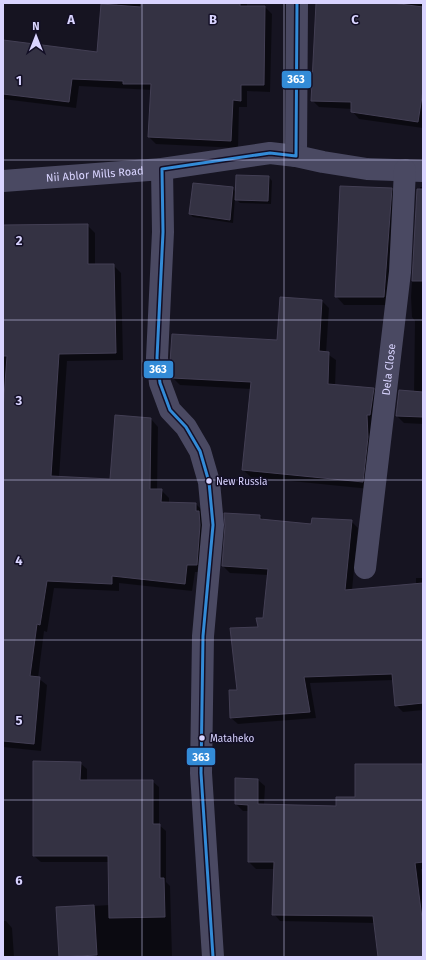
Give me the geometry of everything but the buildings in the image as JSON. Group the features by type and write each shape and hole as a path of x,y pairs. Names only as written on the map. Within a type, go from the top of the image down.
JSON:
{"street":[{"path":"296,156 297,3"},
{"name":"Nii Ablor Mills Road","path":"3,181 162,169 270,153 296,156 367,169 414,170"},
{"path":"162,169 163,232 157,358 160,383 170,410 186,427 200,450 209,482 212,524 203,636 201,773 213,957"},
{"name":"Dela Close","path":"365,568 400,272 414,170"}],"transit line":[{"name":"363","path":"296,156 297,3"},
{"name":"363","path":"162,169 270,153 296,156"},
{"name":"363","path":"162,169 163,232 157,358 160,383 170,410 186,427 200,451 209,482 213,525 203,636 201,773 213,957"}],"place":[{"name":"New Russia","path":"209,481"},
{"name":"Mataheko","path":"202,738"}]}
